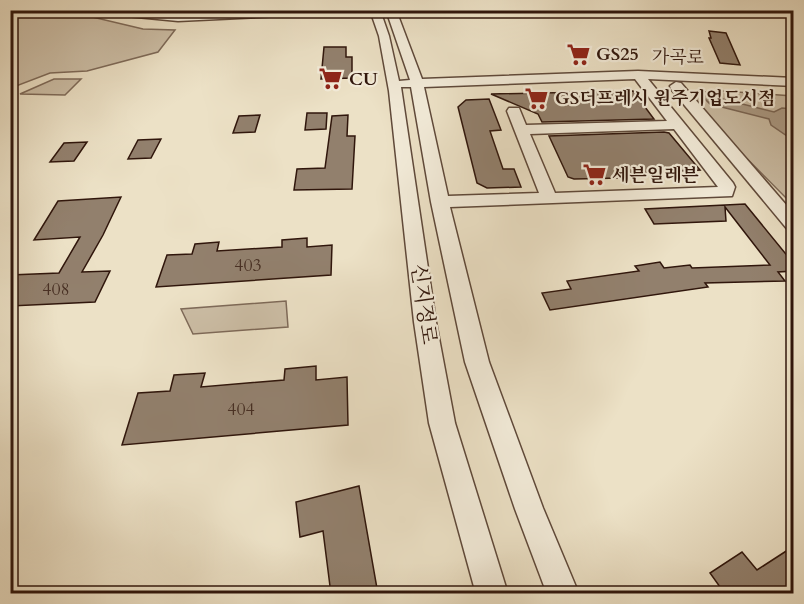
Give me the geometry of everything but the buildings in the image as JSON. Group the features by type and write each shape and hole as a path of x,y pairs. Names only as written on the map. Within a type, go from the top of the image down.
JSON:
{"street":[{"path":"153,18 166,10"},
{"name":"신지정로","path":"375,10 384,36 395,88 425,322 442,423 492,594"},
{"name":"신지정로","path":"391,10 417,87 440,202 477,362 529,508 563,594"},
{"path":"99,11 153,18 300,11 301,25"},
{"name":"가곡로","path":"395,88 690,75 794,82"},
{"path":"440,202 726,192 727,187 640,78"},
{"name":"가곡로","path":"640,78 794,88"},
{"path":"676,86 794,226"},
{"path":"514,111 549,198"},
{"path":"521,130 678,125"}],"shaded area":[{"path":"11,10 67,11 143,29 175,30 158,52 87,71 50,73 11,88"},
{"path":"54,79 81,79 65,95 20,94"},
{"path":"723,91 793,96 793,205 690,101 692,95 699,92"},
{"path":"707,95 774,112 782,108 793,109 793,140 771,125 769,119 710,104 703,97"},
{"path":"286,301 288,327 193,334 181,309"}],"place":[{"name":"GS25","path":"578,54"},
{"name":"CU","path":"331,79"},
{"name":"GS더프레시 원주기업도시점","path":"537,98"},
{"name":"세븐일레븐","path":"594,175"}]}
